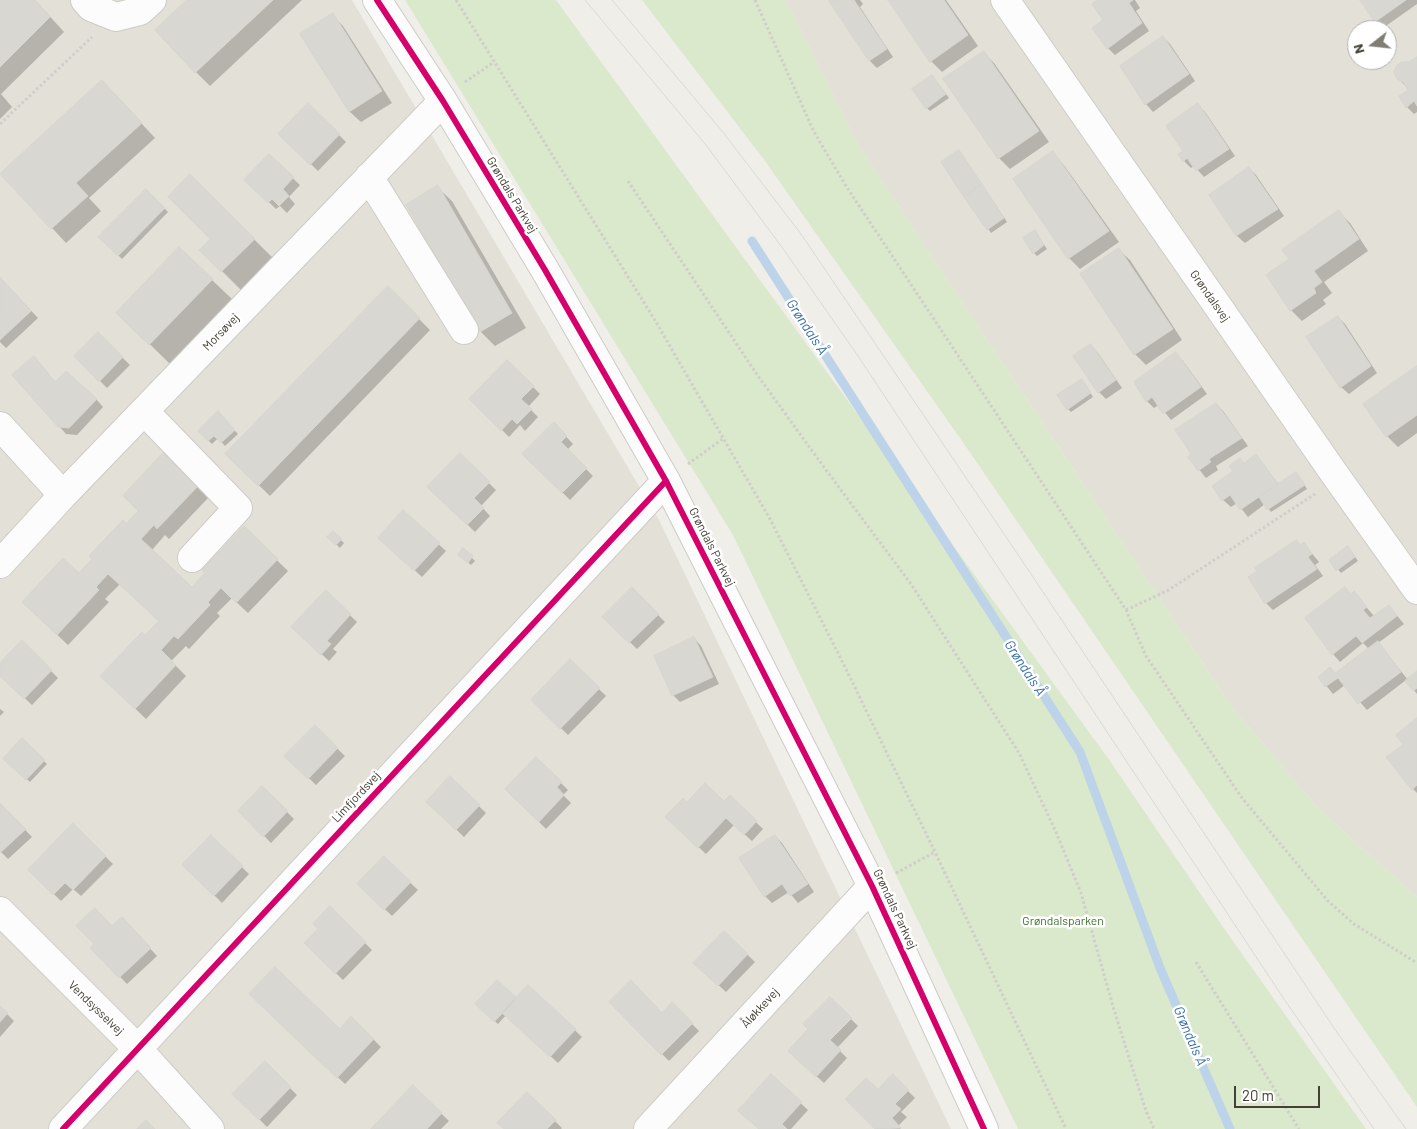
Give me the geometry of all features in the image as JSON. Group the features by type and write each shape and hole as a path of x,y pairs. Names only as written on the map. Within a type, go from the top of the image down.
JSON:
{"street":[{"path":"85,0 91,7 114,16 140,11 152,0"},
{"name":"Grøndals Parkvej","path":"377,0 442,101 545,270 666,481 872,886 984,1129"},
{"name":"Grøndalsvej","path":"1005,0 1417,590"},
{"name":"Morsøvej","path":"0,564 63,495 442,101"},
{"path":"369,177 464,330"},
{"path":"144,411 238,508 192,558"},
{"path":"0,426 63,495"},
{"name":"Limfjordsvej","path":"63,1129 666,481"},
{"name":"Åløkkevej","path":"648,1129 872,886"},
{"name":"Vendsysselvej","path":"0,911 137,1048 210,1129"}],"path":[{"path":"456,0 653,317 770,519 935,852 1066,1129"},
{"path":"755,0 814,132 846,186 1126,610 1146,656 1242,798 1328,901 1354,924 1417,963"},
{"path":"0,124 114,16"},
{"path":"442,101 463,83 494,62"},
{"path":"628,181 758,376 911,584 1019,753 1056,832 1081,893 1114,1010 1146,1111 1154,1129"},
{"path":"666,481 724,438"},
{"path":"1126,610 1167,591 1338,479"},
{"path":"872,886 935,852"},
{"path":"1196,962 1299,1129"}],"shaded area":[{"path":"0,0 352,0 659,520 951,1129 0,1129"},
{"path":"786,0 1417,0 1417,897 1319,809 1232,707 860,148"}],"green space":[{"name":"Grøndalsparken","path":"405,0 556,0 1110,761 1223,927 1366,1129 1018,1129 733,535"},
{"path":"642,0 786,0 860,148 1232,707 1319,809 1417,897 1417,1107 967,448 765,161"}],"building":[{"path":"0,0 35,0 50,17 0,67"},
{"path":"187,0 273,0 195,73 155,30"},
{"path":"830,0 854,0 887,49 869,61"},
{"path":"888,0 944,0 968,35 930,62"},
{"path":"1098,0 1133,0 1129,3 1142,23 1107,49 1092,28 1103,20 1092,4"},
{"path":"1360,0 1406,0 1378,20 1374,20"},
{"path":"333,13 382,91 349,112 300,34"},
{"path":"1163,36 1189,74 1145,105 1120,66"},
{"path":"984,51 1039,131 998,159 943,79"},
{"path":"1417,57 1417,106 1414,101 1406,108 1399,96 1408,90 1403,82 1397,79 1394,72 1397,70 1397,65 1402,62 1409,62"},
{"path":"932,75 946,94 926,109 912,89"},
{"path":"102,80 142,123 76,183 88,196 51,229 0,174"},
{"path":"308,103 340,134 310,165 278,134"},
{"path":"1198,103 1229,149 1196,171 1187,158 1183,162 1178,154 1183,151 1166,126"},
{"path":"959,150 982,184 964,197 941,162"},
{"path":"1053,151 1109,231 1068,259 1013,179"},
{"path":"269,154 294,177 283,189 289,196 279,206 272,199 268,203 244,180"},
{"path":"1249,167 1278,209 1236,236 1209,195"},
{"path":"190,174 255,239 221,272 199,250 210,239 168,197"},
{"path":"982,184 1004,218 987,230 964,197"},
{"path":"438,185 512,313 480,332 406,205"},
{"path":"146,189 165,208 118,256 98,237"},
{"path":"1339,210 1359,239 1314,271 1322,282 1314,288 1316,293 1290,311 1266,275 1289,259 1282,250"},
{"path":"1035,230 1044,245 1033,254 1023,238"},
{"path":"179,247 213,279 149,345 116,313"},
{"path":"1119,248 1173,329 1134,355 1080,274"},
{"path":"0,277 31,311 0,340"},
{"path":"388,286 420,318 258,486 225,454"},
{"path":"1338,316 1371,366 1340,388 1306,337"},
{"path":"98,332 123,357 99,382 74,356"},
{"path":"1091,344 1116,380 1098,393 1073,356"},
{"path":"1176,352 1201,387 1163,414 1152,397 1146,402 1134,382"},
{"path":"34,356 55,382 66,371 97,399 69,428 58,427 12,375"},
{"path":"507,360 534,386 521,399 532,409 517,424 512,419 501,431 469,399"},
{"path":"1417,366 1417,415 1386,437 1363,404"},
{"path":"1082,379 1091,393 1067,410 1057,395"},
{"path":"1216,403 1242,438 1209,459 1211,462 1198,471 1188,457 1191,454 1175,430"},
{"path":"218,411 235,430 221,443 214,436 208,441 198,431"},
{"path":"554,422 567,436 561,442 587,468 562,493 522,454"},
{"path":"165,451 200,484 157,529 154,525 141,539 192,587 205,573 202,570 244,526 278,559 236,603 221,588 208,602 210,605 178,639 174,636 161,650 176,665 135,709 100,676 142,632 145,635 159,621 108,574 96,587 99,590 57,635 22,602 63,558 79,573 92,559 89,556 123,520 126,524 138,511 123,496"},
{"path":"460,453 490,482 474,498 484,508 467,525 427,487"},
{"path":"1256,454 1278,484 1240,510 1230,495 1222,501 1212,486 1233,471 1229,466 1240,458 1244,463"},
{"path":"1296,472 1305,485 1267,510 1259,497"},
{"path":"403,510 440,543 414,571 378,538"},
{"path":"333,531 342,539 336,545 327,537"},
{"path":"1297,540 1300,545 1304,542 1312,554 1308,557 1317,569 1265,604 1248,577 1257,571 1255,568"},
{"path":"1348,546 1355,557 1336,571 1329,560"},
{"path":"463,548 473,556 468,563 458,555"},
{"path":"632,587 659,614 629,643 602,617"},
{"path":"1345,587 1351,594 1354,591 1367,607 1363,610 1370,618 1389,605 1397,616 1362,643 1356,636 1332,655 1305,618"},
{"path":"326,590 351,614 327,641 331,644 321,655 291,627"},
{"path":"694,637 713,677 672,696 654,656"},
{"path":"22,640 52,670 24,699 0,676 0,663"},
{"path":"1378,641 1401,672 1358,704 1338,678 1325,687 1318,677 1330,667 1335,673"},
{"path":"570,659 600,688 560,729 531,700"},
{"path":"1417,671 1417,688 1413,691 1405,681"},
{"path":"1417,718 1417,785 1412,790 1386,757 1403,745 1396,735"},
{"path":"315,725 338,748 308,779 284,756"},
{"path":"22,738 45,760 26,780 3,759"},
{"path":"536,757 562,782 557,787 564,795 539,822 505,789"},
{"path":"450,776 480,805 456,830 426,802"},
{"path":"705,783 724,801 730,795 757,821 744,835 726,818 698,848 665,817 683,798 687,802"},
{"path":"262,786 288,811 263,837 238,811"},
{"path":"0,803 26,829 0,853"},
{"path":"73,823 106,856 73,890 65,883 53,895 28,870"},
{"path":"211,835 243,866 214,896 182,865"},
{"path":"775,835 808,884 790,896 782,884 764,897 739,858"},
{"path":"384,856 411,882 384,910 357,884"},
{"path":"330,906 366,942 335,974 304,943 318,929 313,924"},
{"path":"95,908 112,926 122,917 151,948 119,978 90,948 94,944 76,926"},
{"path":"724,931 748,954 718,986 693,963"},
{"path":"275,967 340,1029 351,1016 374,1039 337,1078 249,994"},
{"path":"497,980 517,998 494,1022 475,1004"},
{"path":"631,980 662,1013 672,1002 693,1023 661,1055 609,1002"},
{"path":"528,985 576,1029 550,1057 502,1013"},
{"path":"830,997 852,1018 830,1040 841,1050 816,1077 788,1051 808,1029 803,1024"},
{"path":"0,1006 8,1013 0,1022"},
{"path":"265,1061 291,1087 259,1120 232,1094"},
{"path":"771,1074 802,1102 782,1124 787,1129 759,1129 738,1111"},
{"path":"893,1074 909,1090 895,1104 901,1109 892,1118 901,1128 875,1129 845,1099 866,1078 878,1089"},
{"path":"413,1085 442,1113 427,1129 371,1129"},
{"path":"527,1092 556,1120 547,1129 504,1129 497,1123"},
{"path":"146,1120 155,1129 137,1129"}],"waterway":[{"name":"Grøndals Å","path":"752,241 1080,752 1160,968 1230,1129"}],"tram line":[{"path":"585,0 706,145 784,250 858,356 1284,999 1374,1129"},
{"path":"612,0 722,131 801,234 1021,559 1334,1028 1406,1129"}],"cycle path":[{"path":"377,0 443,101 545,270 666,481 872,886 984,1129"},
{"path":"63,1129 666,481"}]}
